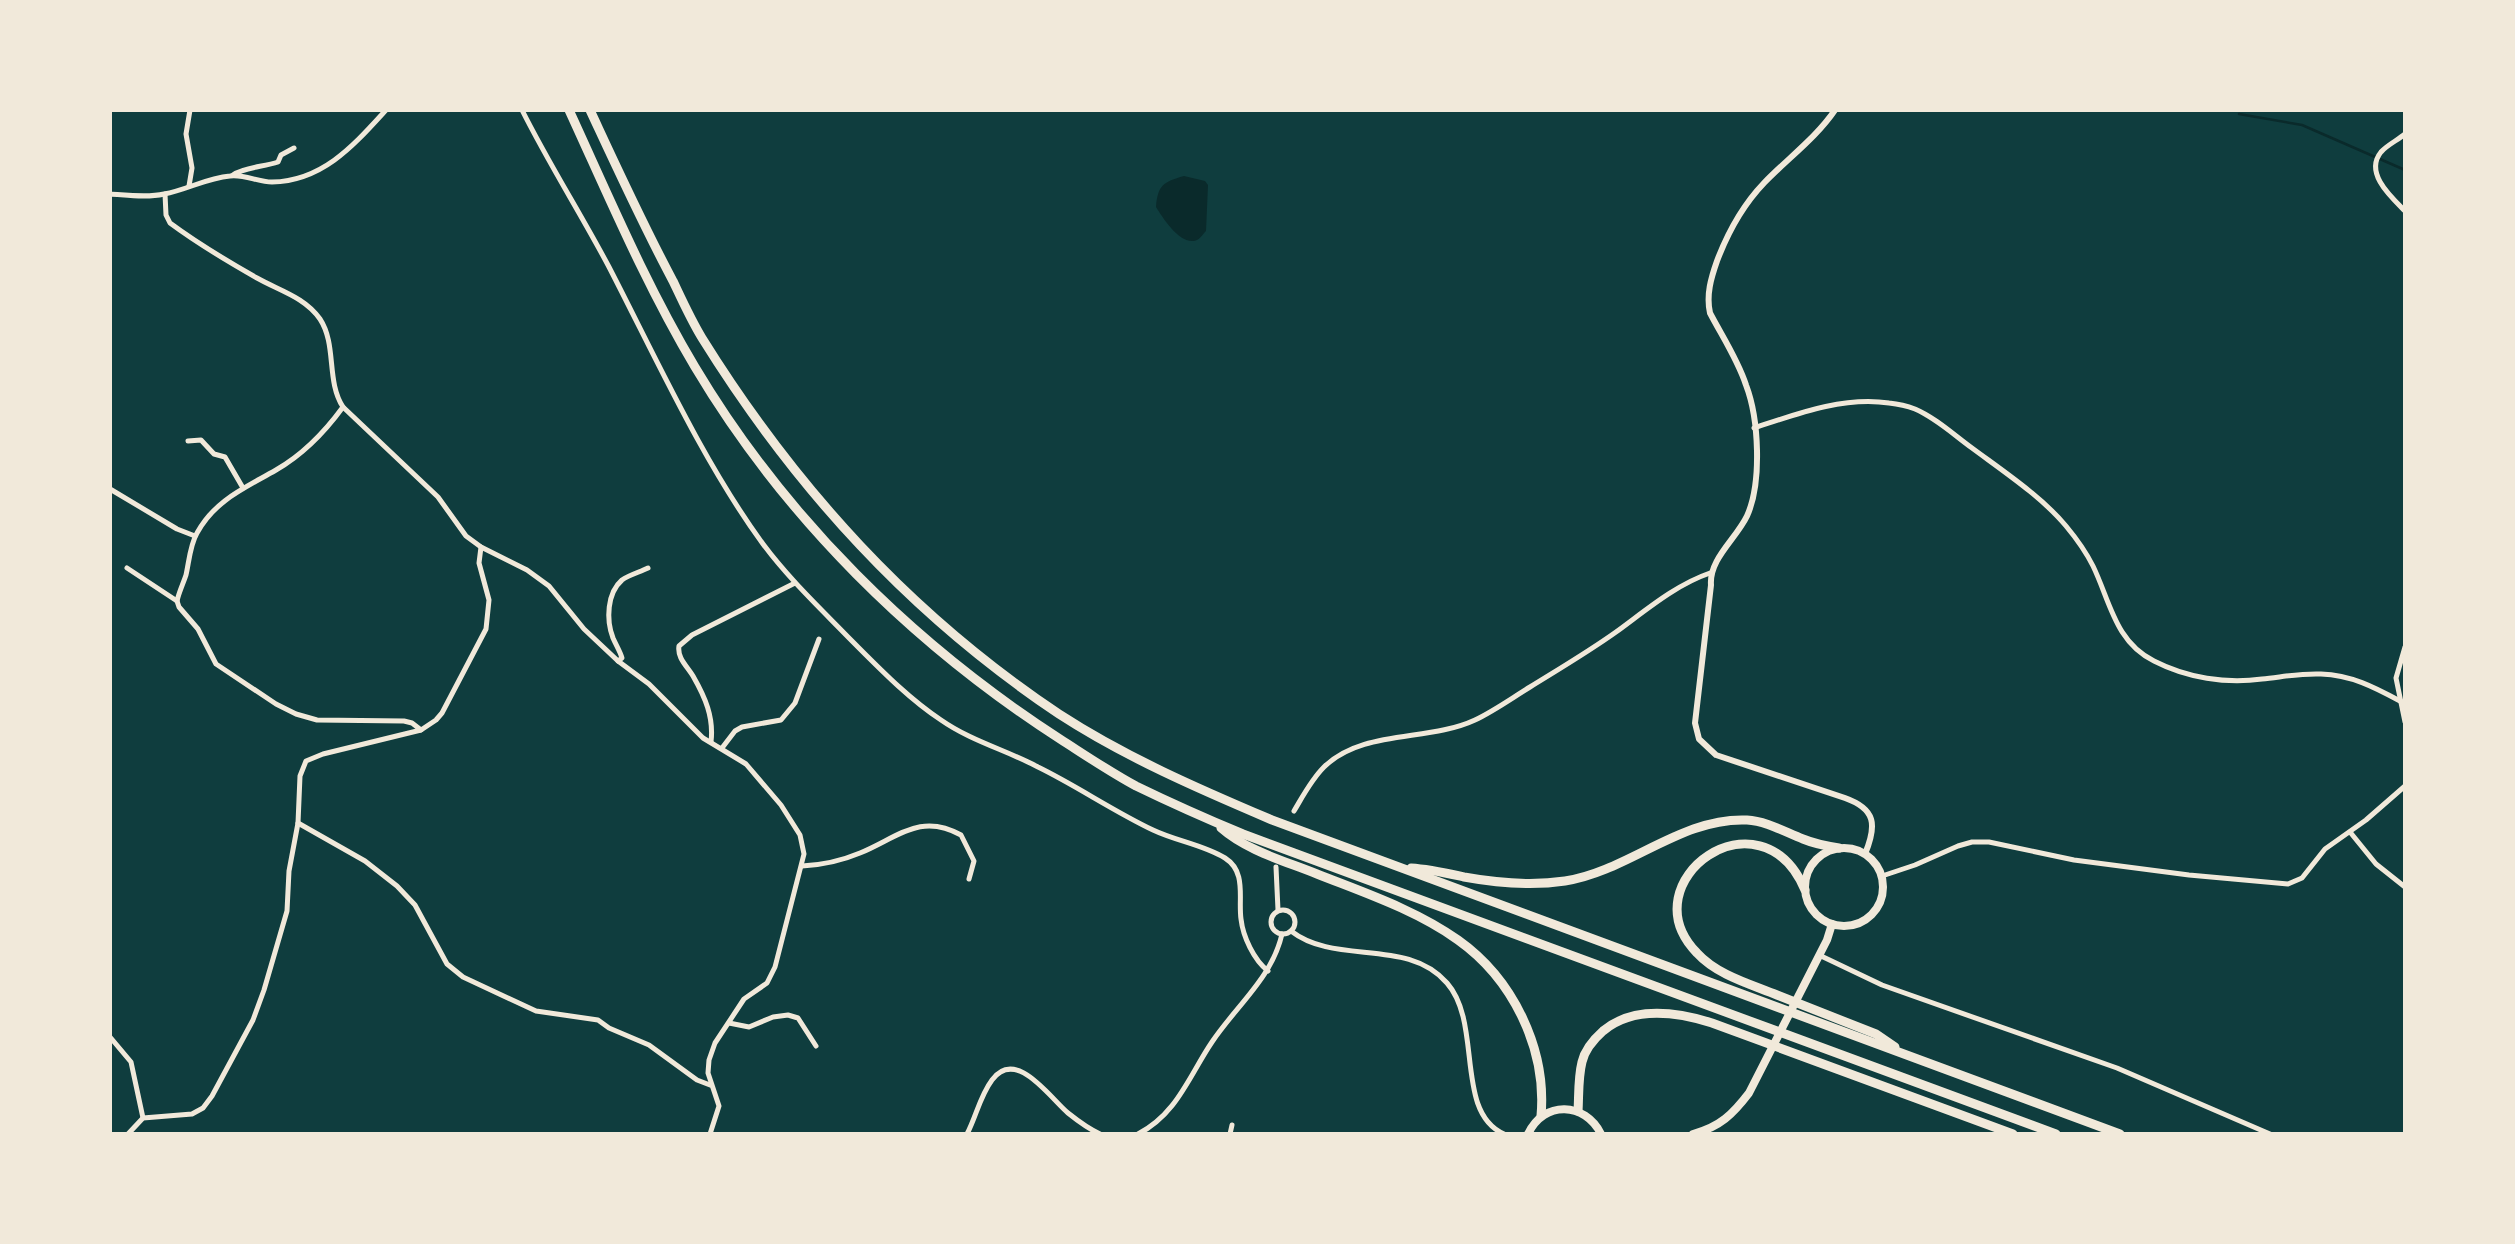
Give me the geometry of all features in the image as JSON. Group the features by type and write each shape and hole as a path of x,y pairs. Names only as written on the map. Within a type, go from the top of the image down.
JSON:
{"highway":[{"path":"569,110 646,279 696,369 765,470 825,542 883,600 936,648 1036,723 1134,785 1214,822 1313,861 2056,1134"},
{"path":"590,110 648,235 701,335 757,421 826,509 870,557 949,631 1061,715 1119,749 1228,801 2120,1134"},
{"path":"1402,868 1428,869 1511,883 1566,880 1618,865 1671,838 1703,825 1725,820 1750,820 1818,845 1839,848"},
{"path":"1214,822 1232,838 1431,923 1474,953 1497,978 1525,1022 1539,1065 1541,1116"},
{"path":"1805,890 1799,875 1779,854 1752,844 1726,846 1701,859 1687,876 1679,896 1679,922 1688,942 1712,966 1742,981 1876,1034 1905,1054"},
{"path":"1578,1111 1582,1062 1597,1037 1626,1018 1664,1013 1712,1023 2013,1134"}],"main road":[{"path":"1839,848 1865,854 1875,864 1881,876 1881,899 1868,918 1855,924 1832,924 1816,914 1805,890 1807,873 1811,866 1823,854 1839,848"},
{"path":"1693,1134 1707,1130 1729,1116 1749,1093 1832,924"},
{"path":"1528,1134 1541,1116 1566,1108 1589,1116 1601,1134"}],"street":[{"path":"189,186 192,168 186,134 190,110"},
{"path":"110,194 165,194 204,180 233,175 270,182 285,181 331,164 350,150 386,110"},
{"path":"522,110 540,147 594,238 696,435 731,496 764,545 795,583 901,688 949,726 1056,776 1102,804 1156,831 1228,860 1237,871 1240,883 1240,918 1243,929 1259,963 1268,971"},
{"path":"1294,811 1311,782 1325,765 1339,756 1365,745 1440,732 1477,719 1582,656 1673,591 1710,573 1746,517 1756,482 1754,428 1746,384 1710,313 1707,300 1709,289 1726,236 1740,214 1762,185 1814,135 1835,110"},
{"path":"2405,134 2382,151 2377,160 2376,173 2388,193 2405,211"},
{"path":"233,175 240,170 260,168 278,162 281,155 294,148"},
{"path":"165,194 166,215 170,223 257,278 299,299 312,310 326,331 335,393 343,407 438,497 466,536 481,547 527,570 549,586 584,629 618,661 649,684 703,738 746,764 781,805 803,845 802,866 775,967 767,983 744,999 715,1043 709,1060 710,1085 719,1106 710,1134"},
{"path":"1754,428 1836,405 1867,401 1887,402 1916,410 1933,419 2002,471 2066,525 2093,566 2121,632 2129,644 2144,656 2176,671 2223,681 2260,680 2308,673 2340,676 2367,683 2400,701"},
{"path":"343,407 322,436 277,470 222,502 208,516 195,536 177,601 198,629 216,664 276,704 317,720 404,721 421,730"},
{"path":"188,441 201,440 214,454 225,457 243,488"},
{"path":"110,489 177,529 195,536"},
{"path":"128,1134 142,1118 192,1114 203,1108 212,1096 242,1042 264,990 287,911 289,871 298,823 300,776 306,761 323,754 421,730 430,726 442,713 486,629 489,600 480,563 481,547"},
{"path":"127,568 177,601"},
{"path":"618,661 622,658 612,636 610,601 623,579 648,568"},
{"path":"1710,573 1711,585 1695,710 1699,739 1710,751 1725,759 1864,806 1873,822 1865,854"},
{"path":"711,742 712,720 693,676 678,653 679,646 692,635 795,583"},
{"path":"722,748 741,727 781,720 795,703 820,639"},
{"path":"2405,647 2396,678 2405,722"},
{"path":"1881,876 1916,865 1958,846 1980,841 2074,860 2288,884 2302,878 2325,849 2350,832 2405,786"},
{"path":"298,823 365,861 397,886 415,905 447,964 463,977 536,1011 597,1020 649,1045 697,1080 710,1085"},
{"path":"802,866 838,861 877,846 917,825 932,824 961,835 974,861 969,879"},
{"path":"2350,832 2376,864 2405,887"},
{"path":"1276,866 1278,910"},
{"path":"1278,910 1286,910 1293,915 1295,923 1291,931 1282,934 1274,931 1270,923 1271,917 1278,910"},
{"path":"1291,931 1322,946 1414,961 1447,983 1458,1001 1466,1026 1477,1104 1484,1119 1503,1134"},
{"path":"1138,1134 1160,1119 1180,1098 1212,1042 1268,971 1277,954 1282,934"},
{"path":"1819,955 1882,985 2117,1068 2270,1134"},
{"path":"729,1023 749,1027 773,1017 788,1015 797,1018 816,1046"},
{"path":"110,1037 131,1062 142,1118"},
{"path":"967,1134 990,1083 996,1075 1015,1069 1035,1080 1070,1115 1100,1134"},
{"path":"1230,1134 1232,1125"}],"water":[{"path":"1184,176 1205,181 1208,185 1206,231 1195,241 1177,234 1156,207 1163,185"}],"waterway":[{"path":"2239,114 2302,125 2405,170"}]}
